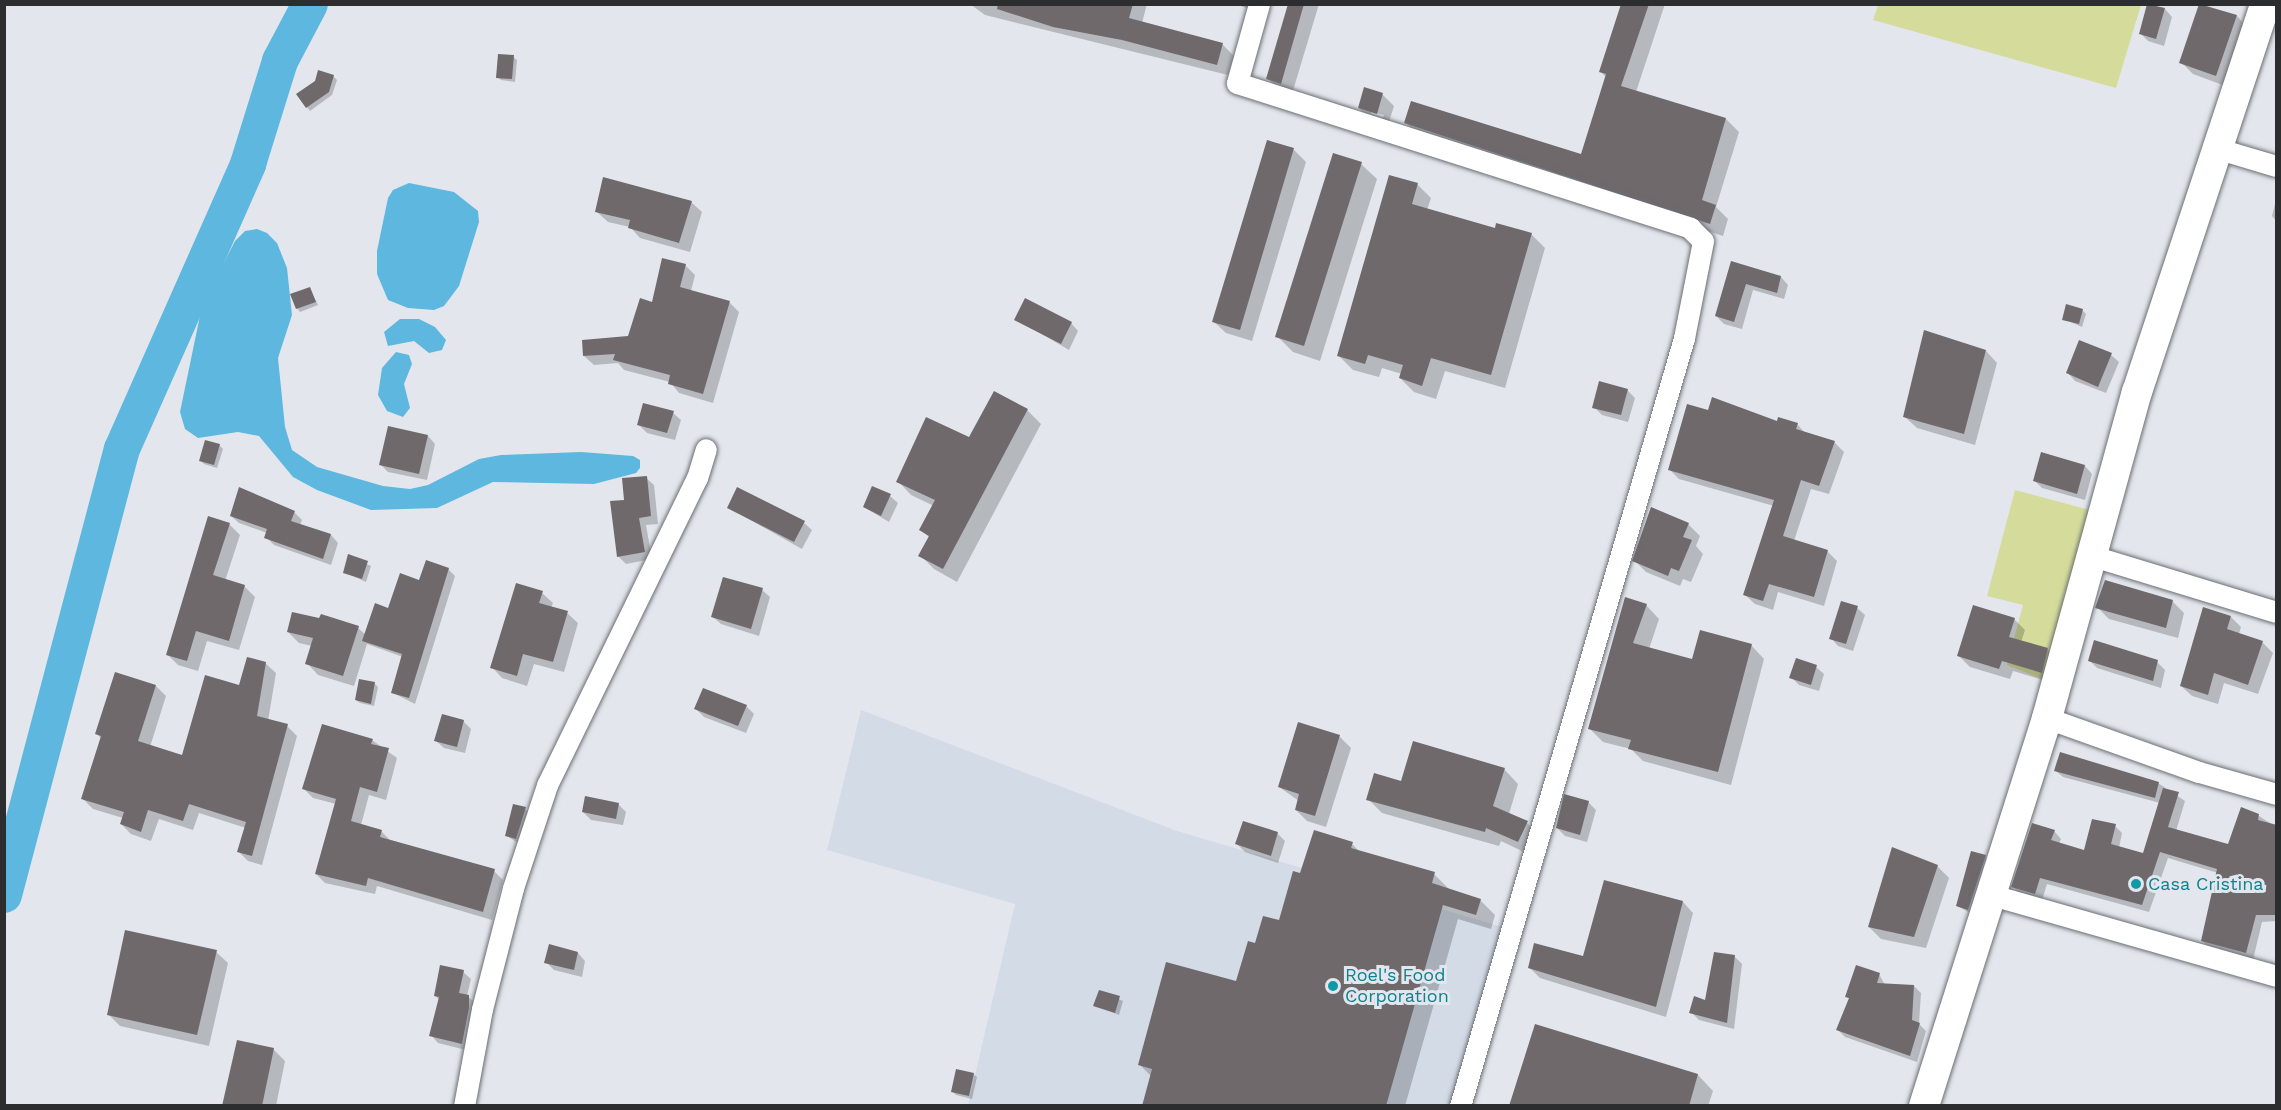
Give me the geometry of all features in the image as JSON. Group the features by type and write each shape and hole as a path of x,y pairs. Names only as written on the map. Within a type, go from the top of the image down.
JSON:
{"street":[{"path":"1259,4 1237,83 1690,228 1703,241 1684,338 1460,1106"},
{"path":"1924,1106 2047,718 2137,392 2265,4"},
{"path":"2219,149 2277,166"},
{"path":"464,1106 482,1009 513,888 548,785 697,478 706,449"},
{"path":"2093,556 2277,612"},
{"path":"2047,718 2199,772 2277,794"},
{"path":"1992,895 2277,976"}],"shaded area":[{"name":"Roel's Food Corporation","path":"861,710 1177,831 1506,928 1451,1105 968,1105 1015,904 827,850"}],"green space":[{"path":"1878,4 2141,5 2116,88 1873,20"},
{"path":"2015,490 2101,513 2050,682 2007,665 2023,605 1987,596"}],"water":[{"path":"409,183 454,192 478,211 479,222 459,286 444,306 434,310 408,308 388,300 377,274 377,251 388,198 393,190"},
{"path":"257,229 267,233 277,243 287,268 292,315 278,358 285,427 292,450 317,467 383,486 410,489 428,485 479,459 501,455 581,452 633,456 640,460 640,468 636,473 594,484 493,482 437,508 371,510 317,490 293,477 259,436 238,432 198,438 185,429 180,412 202,306 235,241 245,231"},
{"path":"400,319 419,319 435,327 446,340 442,350 429,353 414,341 388,346 384,332"},
{"path":"396,352 409,355 412,364 404,384 410,408 403,417 387,411 378,395 382,368"}],"building":[{"path":"998,4 1133,4 1129,18 1223,43 1217,65 1122,40 1053,27 997,9"},
{"path":"1288,4 1304,4 1281,84 1266,79"},
{"path":"1621,4 1649,4 1621,86 1726,118 1702,200 1716,205 1710,224 1404,123 1411,101 1581,154 1606,74 1599,72"},
{"path":"2147,4 2165,8 2156,39 2139,34"},
{"path":"2199,4 2237,15 2216,76 2179,63"},
{"path":"498,54 514,55 512,79 496,78"},
{"path":"318,70 334,75 329,92 306,108 296,94 315,81"},
{"path":"1364,87 1383,93 1377,114 1358,108"},
{"path":"1267,140 1294,148 1240,330 1212,322"},
{"path":"1333,153 1362,162 1304,346 1275,337"},
{"path":"1389,175 1418,183 1412,204 1495,228 1496,223 1532,233 1491,375 1431,358 1422,386 1399,378 1403,365 1368,355 1365,364 1337,356"},
{"path":"603,177 692,201 679,243 628,228 630,220 595,212"},
{"path":"662,258 686,264 680,287 730,301 703,394 668,384 670,375 613,360 615,354 583,356 582,340 628,336 640,298 652,302"},
{"path":"1731,261 1781,276 1777,293 1746,284 1734,322 1715,316"},
{"path":"310,287 316,302 296,309 290,294"},
{"path":"1025,298 1072,322 1061,344 1014,320"},
{"path":"2066,304 2083,309 2079,324 2062,320"},
{"path":"1924,330 1986,350 1964,434 1903,417"},
{"path":"2079,340 2112,353 2098,387 2066,373"},
{"path":"1599,381 1628,389 1621,415 1592,408"},
{"path":"994,391 1028,409 943,569 918,556 929,536 919,530 935,500 896,482 926,417 969,437"},
{"path":"1712,397 1777,421 1778,417 1798,423 1796,429 1835,441 1819,486 1801,480 1783,536 1828,550 1814,597 1769,584 1763,601 1743,595 1774,500 1668,470 1687,404 1708,410"},
{"path":"643,403 674,411 667,433 637,425"},
{"path":"388,426 428,435 419,474 379,465"},
{"path":"205,440 220,444 214,465 199,461"},
{"path":"2041,452 2085,465 2077,494 2033,481"},
{"path":"647,476 651,516 639,518 645,552 617,557 610,501 624,500 622,478"},
{"path":"872,486 891,494 881,516 863,507"},
{"path":"239,487 295,511 291,521 331,534 323,559 264,538 267,529 230,516"},
{"path":"737,487 805,521 794,542 727,508"},
{"path":"1651,507 1689,523 1683,537 1692,540 1679,571 1671,568 1668,576 1632,561"},
{"path":"208,516 230,523 213,575 245,585 229,641 196,631 187,661 166,655"},
{"path":"348,554 368,561 362,579 343,573"},
{"path":"426,560 449,568 409,698 391,693 402,654 362,641 375,603 388,608 400,573 419,580"},
{"path":"723,577 763,588 751,629 711,617"},
{"path":"2105,580 2173,600 2166,628 2095,608"},
{"path":"516,583 543,591 539,603 568,611 553,662 523,654 517,676 490,668"},
{"path":"1625,597 1647,604 1633,643 1692,659 1700,630 1752,644 1718,772 1628,749 1631,740 1588,729"},
{"path":"1841,601 1858,606 1846,644 1829,639"},
{"path":"1973,605 2015,618 2009,637 2048,648 2042,673 2002,661 1999,669 1957,656"},
{"path":"2203,607 2231,616 2227,629 2263,641 2248,685 2214,673 2208,695 2180,686"},
{"path":"292,612 319,618 321,614 359,626 343,676 305,664 313,638 287,632"},
{"path":"2094,640 2158,660 2153,681 2088,661"},
{"path":"247,657 266,662 257,716 288,724 252,856 237,852 246,822 189,804 183,821 148,810 141,832 120,824 124,812 81,799 101,736 95,734 115,672 156,685 138,741 182,755 205,675 239,685"},
{"path":"1796,658 1817,665 1811,685 1789,678"},
{"path":"359,679 375,682 371,704 355,700"},
{"path":"703,688 747,705 738,726 694,709"},
{"path":"442,714 464,720 457,747 434,741"},
{"path":"1298,722 1340,735 1315,816 1295,810 1299,794 1278,787"},
{"path":"322,724 373,739 371,744 389,748 377,792 360,787 351,821 382,830 380,837 495,869 483,912 368,878 366,886 315,874 336,799 302,789"},
{"path":"1413,741 1505,768 1493,806 1528,821 1518,842 1486,828 1485,832 1366,800 1374,773 1401,781"},
{"path":"2060,752 2159,782 2155,798 2054,771"},
{"path":"2163,788 2179,792 2168,827 2228,844 2241,807 2259,814 2258,820 2277,825 2277,915 2256,915 2246,953 2201,941 2217,869 2160,852 2142,905 2040,878 2035,894 2011,887 2032,823 2055,830 2051,840 2084,850 2092,819 2116,824 2111,844 2143,853"},
{"path":"1564,794 1589,801 1580,835 1556,828"},
{"path":"585,796 619,803 616,819 582,812"},
{"path":"513,804 526,807 516,839 505,836"},
{"path":"1243,821 1278,832 1271,856 1235,844"},
{"name":"Roel's Food Corporation","path":"1314,830 1353,842 1351,848 1435,872 1432,883 1481,899 1476,915 1443,905 1386,1106 1142,1106 1152,1069 1138,1065 1166,962 1236,981 1248,941 1255,943 1263,916 1279,920 1293,871 1300,873"},
{"path":"1892,847 1938,865 1914,937 1868,927"},
{"path":"1971,851 1986,855 1968,910 1956,906"},
{"path":"1604,880 1683,901 1656,1007 1528,968 1534,943 1583,956"},
{"path":"125,930 217,950 197,1035 107,1015"},
{"path":"549,944 578,952 574,970 544,963"},
{"path":"1714,952 1735,955 1727,1023 1689,1013 1694,996 1705,1000"},
{"path":"440,965 464,970 459,993 469,995 469,1008 462,1044 429,1036 439,997 434,996"},
{"path":"1856,965 1880,973 1877,983 1914,985 1912,1020 1920,1023 1910,1056 1836,1030 1849,998 1845,997"},
{"path":"1099,990 1120,996 1115,1013 1093,1006"},
{"path":"1535,1024 1698,1074 1689,1106 1509,1106"},
{"path":"237,1040 274,1048 262,1106 222,1106"},
{"path":"956,1069 974,1073 969,1096 951,1092"}],"waterway":[{"path":"4,895 122,449 248,164 280,61 310,4"}],"place":[{"name":"Casa Cristina","path":"2136,884"},
{"name":"Roel's Food Corporation","path":"1333,986"}]}
